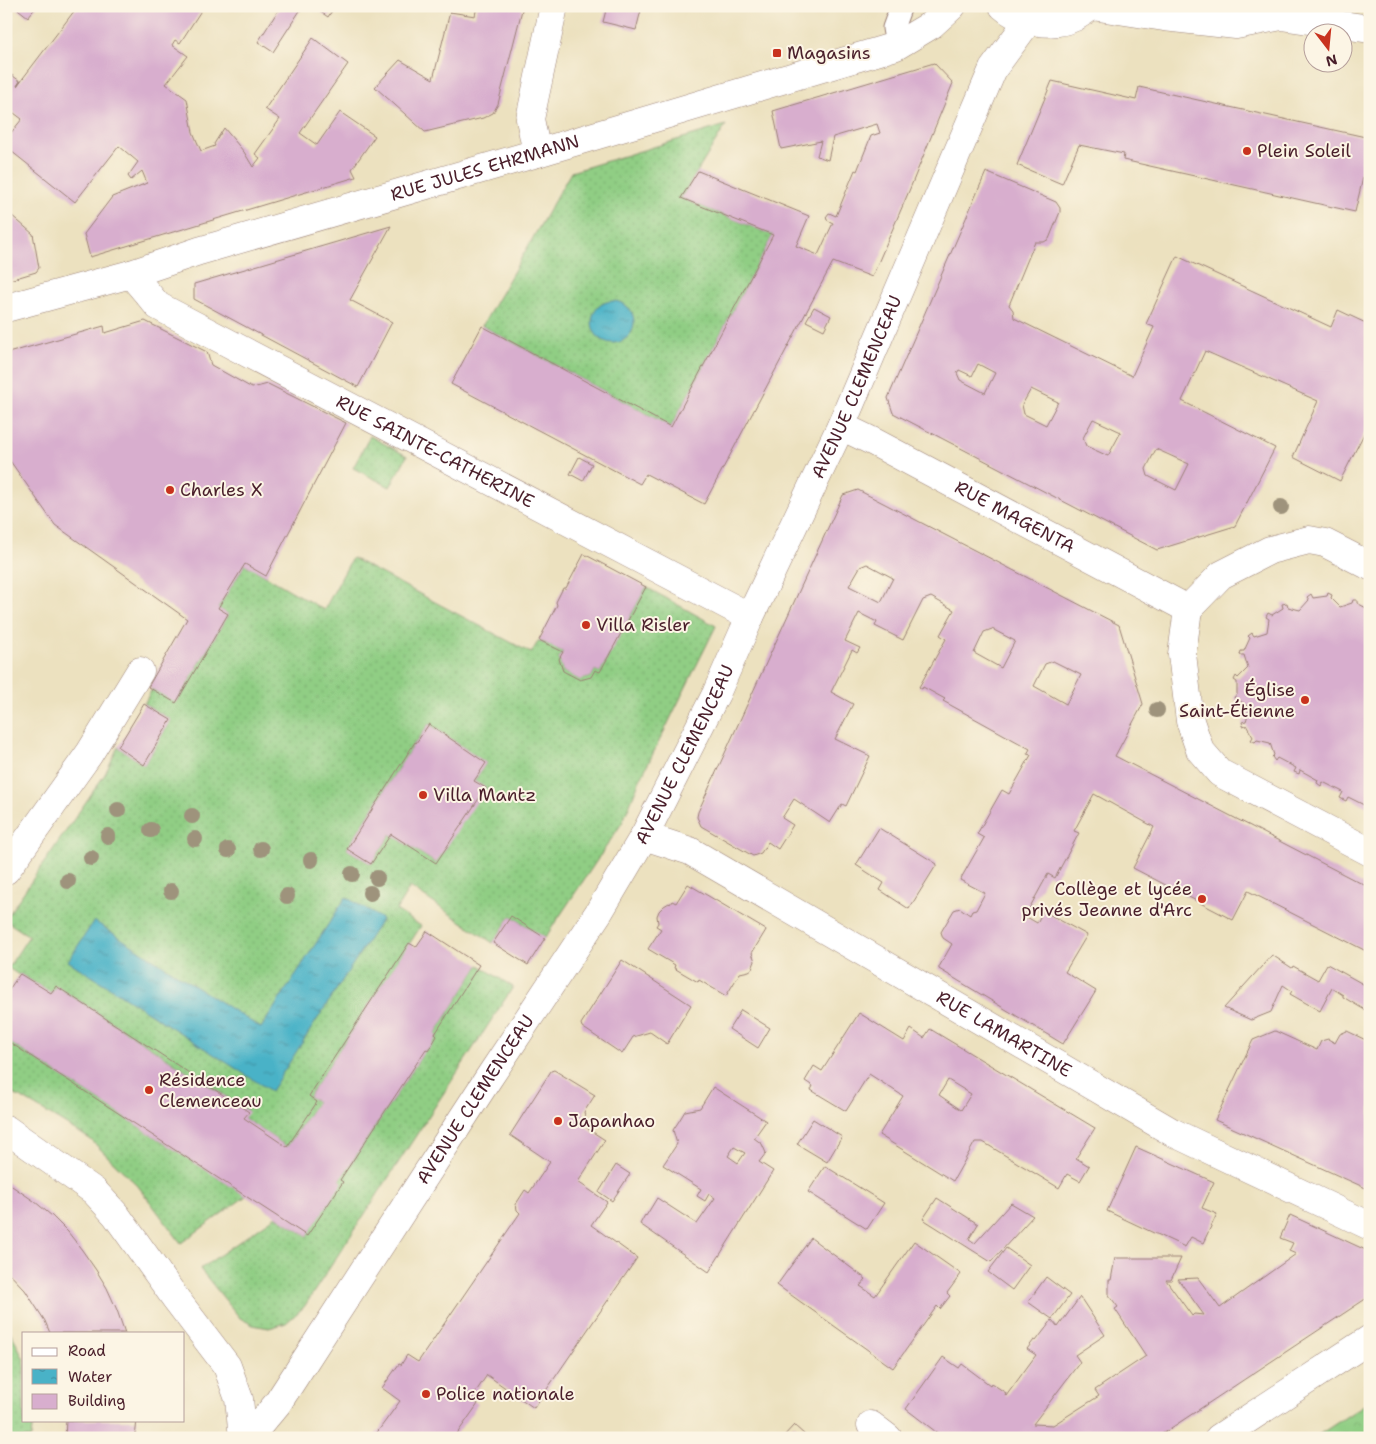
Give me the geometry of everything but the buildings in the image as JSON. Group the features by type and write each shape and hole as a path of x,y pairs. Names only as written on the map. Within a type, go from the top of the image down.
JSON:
{"street":[{"path":"537,153 530,119 554,6"},
{"name":"RUE JULES EHRMANN","path":"6,308 130,274 199,250 537,153 896,46 931,25 952,6"},
{"path":"1003,6 1009,12 1029,20 1051,22 1073,18 1092,6 1236,25 1273,11 1370,29"},
{"name":"AVENUE CLEMENCEAU","path":"248,1438 277,1404 488,1079 600,912 644,836 716,694 840,426 993,69 1029,20"},
{"name":"RUE SAINTE-CATHERINE","path":"130,274 158,306 750,618"},
{"name":"RUE MAGENTA","path":"840,426 874,442 1188,609"},
{"path":"1370,566 1325,543 1309,540 1270,550 1221,575 1188,609 1182,654 1190,721 1200,750 1220,773 1370,852"},
{"path":"6,870 89,754 140,671"},
{"name":"RUE LAMARTINE","path":"644,836 690,850 1172,1132 1370,1226"},
{"path":"6,1129 94,1191 116,1215 227,1366 239,1399 243,1438"},
{"path":"1219,1438 1370,1339"}],"lane":[{"path":"896,46 893,28 901,6"}],"green space":[{"path":"726,125 681,198 773,235 671,427 482,326 571,172"},
{"path":"370,436 407,456 390,487 353,468"},
{"path":"352,558 531,653 539,640 563,652 559,659 563,671 580,680 591,677 595,670 600,672 646,587 716,626 639,782 622,823 545,938 511,916 493,943 410,887 396,910 421,926 309,1096 317,1102 287,1147 244,1118 248,1111 56,986 51,993 8,968 29,936 6,921 6,918 105,774 118,747 144,765 171,720 144,704 152,689 177,702 228,614 218,608 245,564 324,610","holes":["429,724 486,763 474,781 485,788 436,863 391,834 371,864 347,849 415,742"]},
{"path":"479,965 513,987 304,1307 286,1323 269,1328 253,1325 240,1318 200,1269 276,1216 307,1236 340,1180 426,1049 428,1050 437,1036 435,1034"},
{"path":"6,1040 246,1196 181,1243 138,1186 90,1139 22,1098 6,1091"},
{"path":"6,1325 22,1356 22,1422 33,1422 31,1438 6,1438"},
{"path":"1370,1401 1370,1438 1314,1438"}],"water":[{"path":"609,301 617,301 628,307 634,322 628,337 617,343 609,343 598,337 592,326 592,318 598,307"},
{"path":"346,897 382,919 271,1091 68,961 94,921 261,1028"}],"place":[{"name":"Magasins","path":"777,53"},
{"name":"Plein Soleil","path":"1247,151"},
{"name":"Charles X","path":"170,490"},
{"name":"Villa Risler","path":"586,625"},
{"name":"Église Saint-Étienne","path":"1305,700"},
{"name":"Villa Mantz","path":"423,795"},
{"name":"Collège et lycée privés Jeanne d'Arc","path":"1202,899"},
{"name":"Résidence Clemenceau","path":"149,1090"},
{"name":"Japanhao","path":"558,1121"},
{"name":"Police nationale","path":"426,1394"}]}
